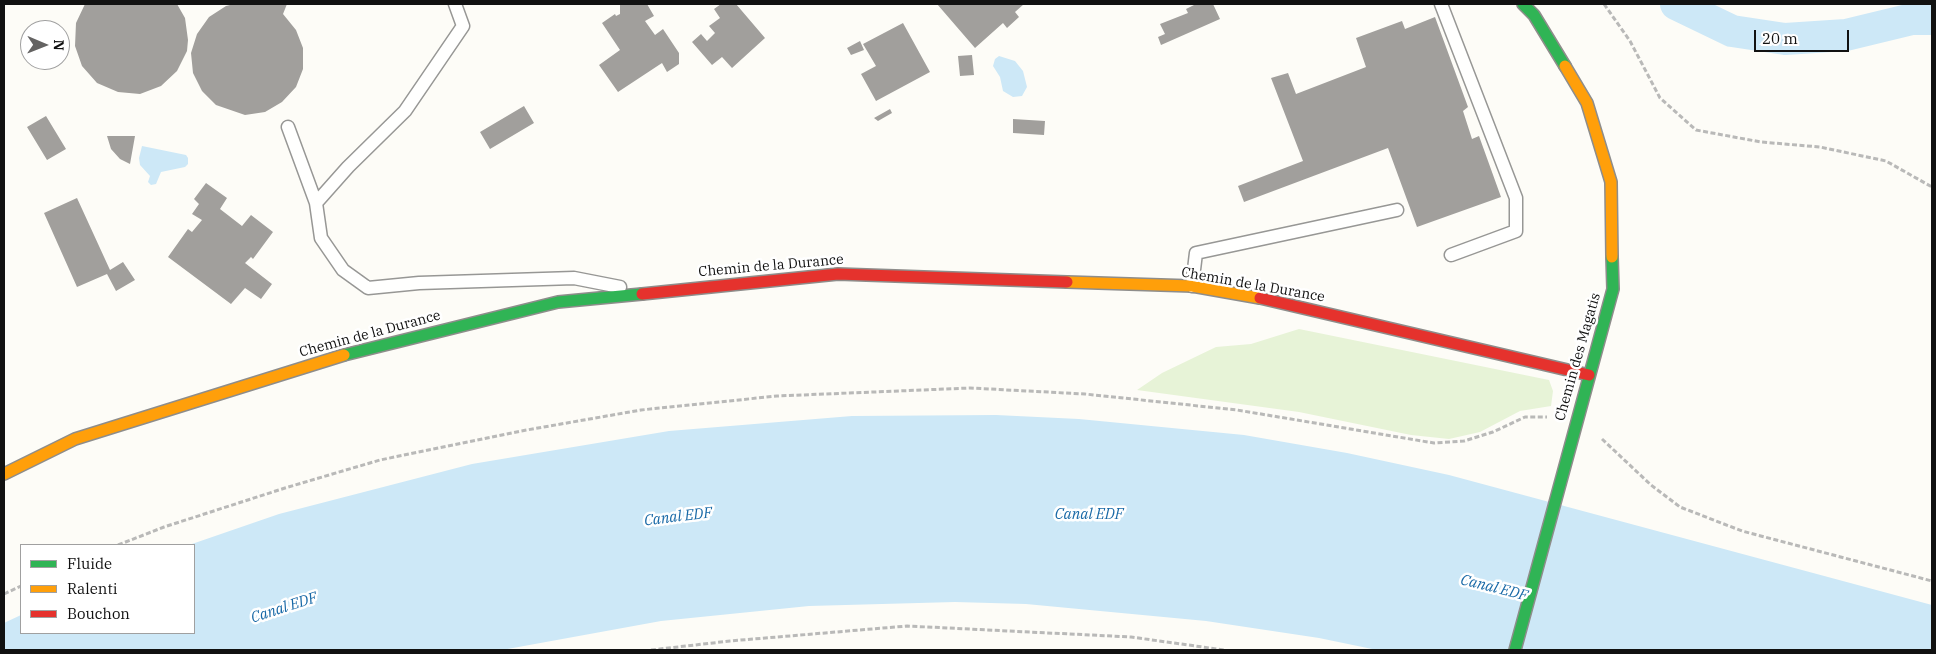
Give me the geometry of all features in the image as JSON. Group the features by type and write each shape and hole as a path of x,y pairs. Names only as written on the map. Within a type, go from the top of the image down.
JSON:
{"street":[{"name":"Chemin des Magatis","path":"1514,650 1613,289 1611,182 1587,103 1534,15 1523,4"},
{"name":"Chemin de la Durance","path":"4,474 76,439 320,361 558,302 838,274 1192,286 1274,301 1589,375"}],"lane":[{"path":"316,203 348,167 405,111 463,26 455,4"},
{"path":"1441,4 1516,198 1516,231 1451,255"},
{"path":"288,127 316,203 321,238 343,270 368,288 419,283 574,278 647,292"},
{"path":"1192,286 1196,253 1397,210"}],"path":[{"path":"1604,4 1630,41 1660,98 1696,130 1761,142 1820,147 1886,161 1932,187"},
{"path":"121,544 164,527 380,460 521,430 641,410 777,396 970,388 1085,394 1237,410 1434,443 1464,440 1493,432 1525,417 1577,416 1651,484 1680,507 1742,532 1932,581"},
{"path":"4,594 20,586"},
{"path":"651,650 730,641 906,626 1131,637 1224,650"}],"green space":[{"path":"1299,329 1549,380 1553,391 1551,406 1520,411 1480,432 1449,439 1411,435 1299,412 1137,390 1162,373 1216,347 1251,344"}],"water":[{"path":"999,56 1015,61 1023,71 1027,87 1022,96 1013,97 1003,91 1000,77 993,66 995,59"},
{"path":"142,146 186,155 188,164 185,167 161,172 156,184 151,185 148,182 150,176 140,165 139,158"},
{"name":"Canal EDF","path":"996,415 1079,419 1244,435 1347,453 1449,475 1932,605 1932,650 1377,650 1319,638 1206,621 1026,604 955,602 809,606 661,621 502,650 4,650 4,623 20,615 20,634 195,634 195,544 192,544 279,514 472,464 669,431 852,416"}],"building":[{"path":"85,4 177,4 185,18 188,40 187,51 177,71 161,86 140,94 118,92 97,83 82,66 75,46 76,23"},
{"path":"234,4 287,4 283,14 296,30 303,48 303,69 296,87 282,102 265,112 245,115 216,105 202,91 193,73 191,53 197,34 209,17 226,6"},
{"path":"620,4 647,4 654,16 645,21 655,35 663,29 679,53 679,64 667,72 662,63 618,92 599,65 620,50 602,23 615,14 616,16 620,14"},
{"path":"721,4 736,4 765,38 732,68 722,57 712,65 692,42 701,34 707,41 715,33 709,26 720,18 714,9"},
{"path":"937,4 1024,4 1015,12 1019,17 1007,28 1003,23 975,48"},
{"path":"1196,4 1213,4 1220,19 1161,45 1158,37 1165,34 1160,24 1188,13 1186,9"},
{"path":"1435,17 1468,107 1463,111 1472,139 1479,136 1501,197 1417,227 1388,148 1244,202 1238,186 1303,161 1271,78 1288,73 1296,94 1366,67 1356,38 1402,21 1405,29"},
{"path":"903,23 930,72 876,101 861,74 876,66 863,44"},
{"path":"860,41 864,50 851,55 847,48"},
{"path":"972,55 974,75 960,76 958,56"},
{"path":"524,106 534,123 490,149 480,132"},
{"path":"890,109 892,113 878,121 874,118"},
{"path":"46,116 66,149 47,160 27,127"},
{"path":"1013,119 1045,121 1044,135 1013,133"},
{"path":"107,136 135,136 130,164 120,159 111,149"},
{"path":"206,183 227,198 220,209 242,226 251,215 273,232 253,259 251,257 245,263 272,284 261,299 245,288 231,304 168,257 188,229 192,232 202,220 192,214 199,204 194,199"},
{"path":"77,198 110,270 123,262 135,280 116,291 107,274 77,287 44,213"}],"waterway":[{"path":"1676,4 1732,31 1785,39 1846,35 1912,19 1932,19"}],"traffic: fast":[{"path":"1523,4 1534,15 1565,66"},
{"path":"1515,650 1613,289 1612,257"},
{"path":"344,355 558,302 642,294"}],"traffic: slow":[{"path":"1565,66 1587,103 1611,182 1612,257"},
{"path":"1067,282 1192,286 1260,298"},
{"path":"4,474 75,439 344,355"}],"traffic: jam":[{"path":"642,294 838,274 1067,282"},
{"path":"1260,298 1589,375"}]}
